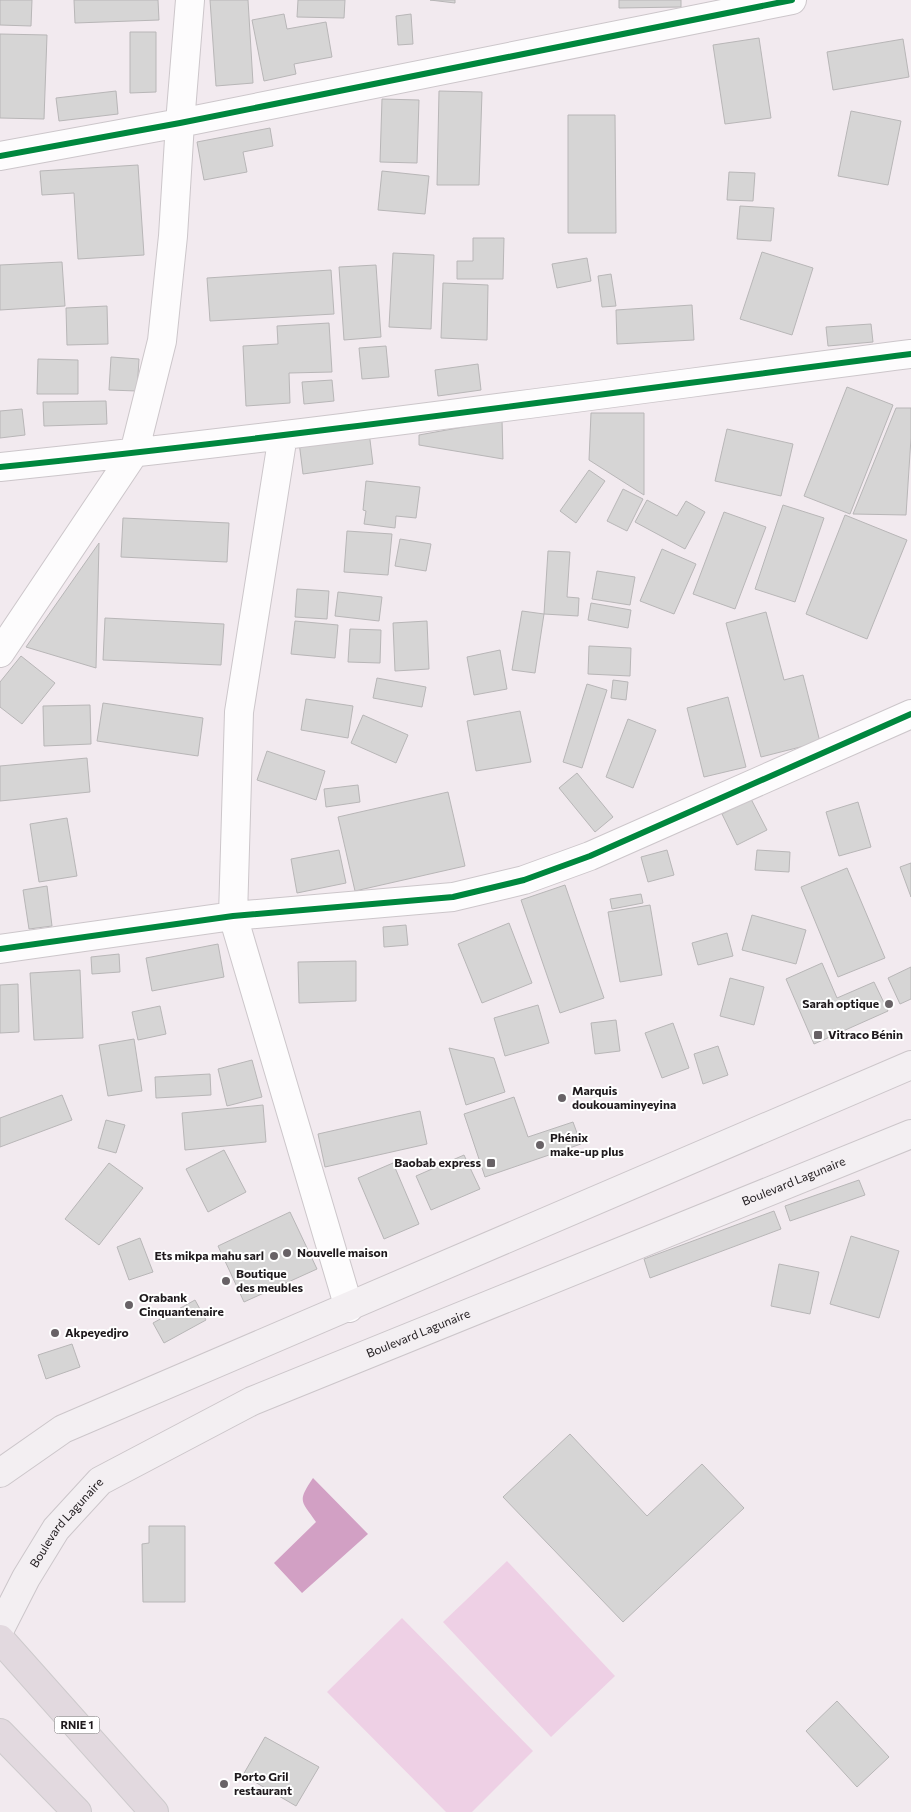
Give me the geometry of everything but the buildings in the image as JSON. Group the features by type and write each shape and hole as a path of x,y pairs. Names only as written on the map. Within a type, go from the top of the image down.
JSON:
{"highway":[{"name":"RNIE 1","path":"0,1639 154,1812"},
{"path":"0,1732 77,1812"}],"main road":[{"path":"0,1473 63,1429 261,1343 349,1308 911,1065"},
{"name":"Boulevard Lagunaire","path":"0,1629 26,1578 56,1529 100,1481 146,1456 252,1401 911,1134"}],"street":[{"path":"0,653 134,453 162,341 173,236 190,0"},
{"path":"0,156 180,123 792,0"},
{"path":"0,467 283,435 911,354"},
{"path":"283,435 240,712 233,916 349,1308"},
{"path":"0,949 233,916 453,897 524,880 590,856 911,714"}],"shaded area":[{"path":"313,1478 368,1534 302,1593 274,1563 316,1522 303,1501 305,1492"},
{"path":"507,1561 615,1676 551,1737 443,1622"},
{"path":"402,1618 533,1751 472,1812 446,1812 327,1692"}],"cycle path":[{"path":"0,156 180,123 792,0"},
{"path":"0,467 342,428 911,354"},
{"path":"0,949 233,916 453,897 524,880 590,856 911,714"}],"place":[{"name":"Sarah optique","path":"889,1004"},
{"name":"Vitraco Bénin","path":"818,1035"},
{"name":"Marquis doukouaminyeyina","path":"562,1098"},
{"name":"Phénix make-up plus","path":"540,1145"},
{"name":"Baobab express","path":"491,1163"},
{"name":"Nouvelle maison","path":"287,1253"},
{"name":"Ets mikpa mahu sarl","path":"274,1256"},
{"name":"Boutique des meubles","path":"226,1281"},
{"name":"Orabank Cinquantenaire","path":"129,1305"},
{"name":"Akpeyedjro","path":"55,1333"},
{"name":"Porto Gril restaurant","path":"224,1784"}]}
